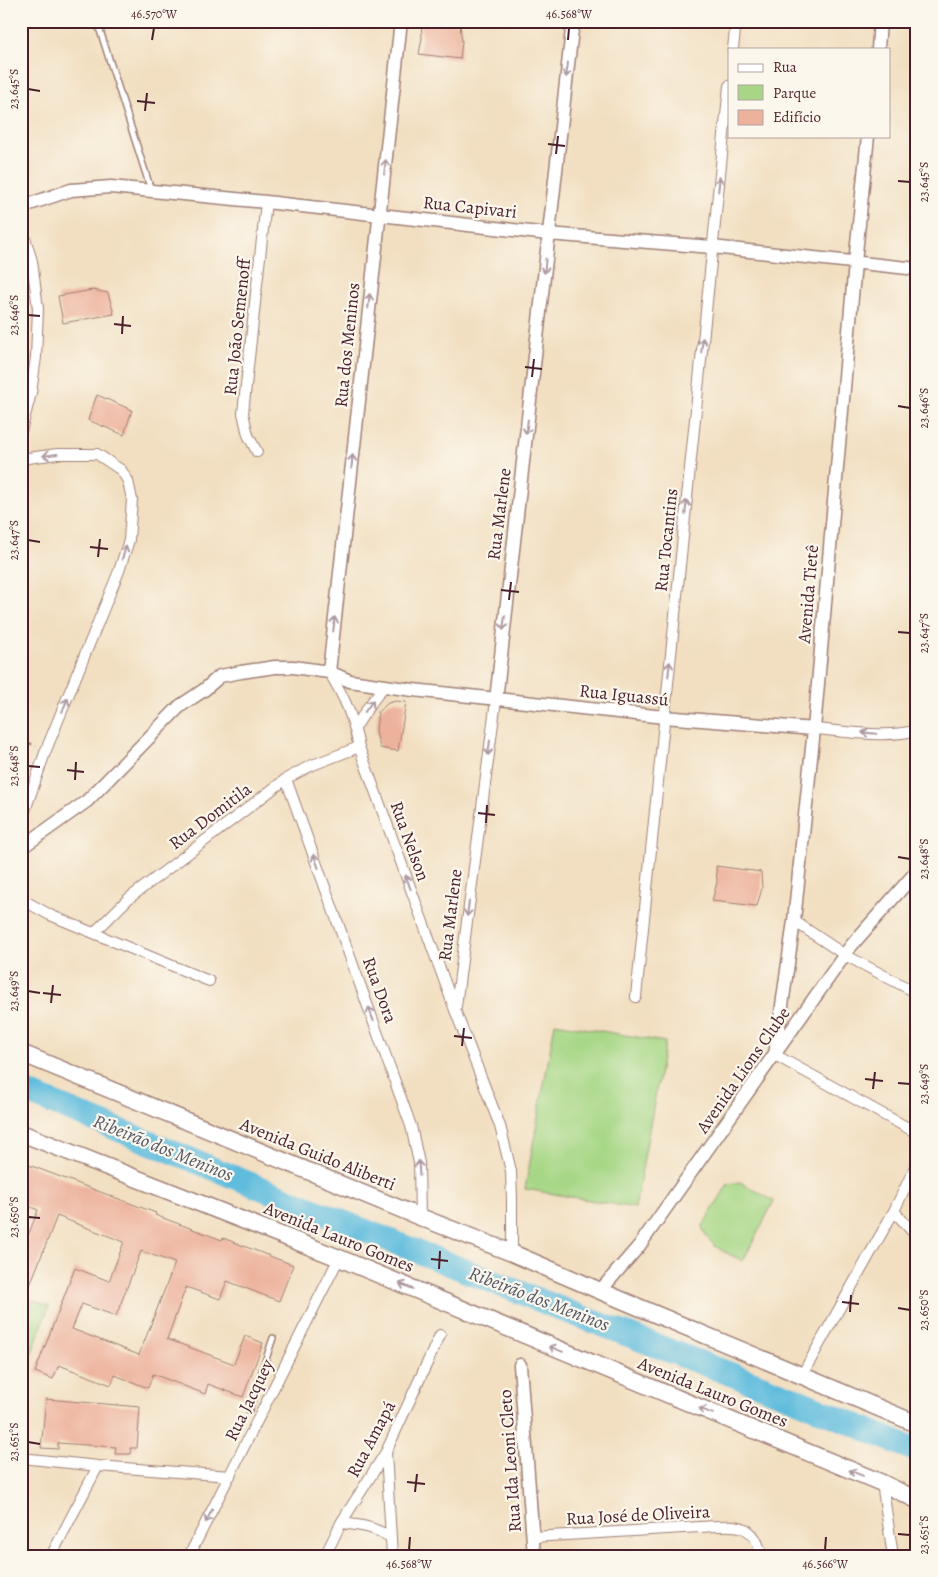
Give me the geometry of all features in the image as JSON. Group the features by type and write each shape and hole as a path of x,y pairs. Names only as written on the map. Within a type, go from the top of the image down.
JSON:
{"main road":[{"name":"Avenida Guido Aliberti","path":"21,1053 420,1217 512,1252 600,1291"},
{"name":"Avenida Lauro Gomes","path":"21,1133 339,1258 882,1483 917,1500"},
{"path":"600,1291 917,1424"}],"street":[{"name":"Rua dos Meninos","path":"329,672 401,21"},
{"name":"Rua Marlene","path":"455,1010 496,700 573,21"},
{"path":"733,48 736,21"},
{"path":"878,48 880,21"},
{"name":"Rua Tocantins","path":"636,997 728,95"},
{"name":"Avenida Tietê","path":"775,1054 794,921 814,729 868,138"},
{"name":"Rua Capivari","path":"21,207 71,190 111,187 266,202 548,234 712,247 917,269"},
{"name":"Rua João Semenoff","path":"257,452 248,435 243,413 266,202"},
{"path":"21,225 32,261 38,309 36,357 31,393 21,431"},
{"path":"21,459 57,454 97,454 121,470 128,481 132,500 128,540 119,571 46,750 21,822"},
{"name":"Rua Iguassú","path":"21,848 87,801 180,706 204,690 220,676 275,667 293,667 329,672 350,681 384,686 496,700 664,717 886,734 906,733 917,730"},
{"name":"Rua Nelson","path":"329,672 346,700 359,747 455,1010 500,1126 511,1171 512,1252"},
{"path":"355,728 384,686"},
{"name":"Rua Domitila","path":"94,933 128,899 286,779 310,766 359,747"},
{"name":"Rua Dora","path":"286,779 411,1126 419,1163 420,1217"},
{"name":"Avenida Lions Clube","path":"600,1291 639,1246 851,946 917,872"},
{"path":"21,899 50,915 209,981"},
{"path":"794,921 846,955 917,993"},
{"path":"775,1054 917,1133"},
{"path":"802,1375 894,1211 917,1164"},
{"path":"894,1211 917,1237"},
{"name":"Rua Jacquey","path":"189,1556 339,1258"},
{"name":"Rua Amapá","path":"325,1556 342,1524 386,1452 440,1335"},
{"name":"Rua Ida Leoni Cleto","path":"520,1365 534,1556"},
{"path":"386,1452 392,1556"},
{"path":"21,1458 230,1476"},
{"path":"51,1556 98,1466"},
{"path":"882,1483 893,1556"},
{"path":"342,1524 367,1526 391,1538"},
{"name":"Rua José de Oliveira","path":"533,1537 725,1526 745,1528 750,1531 756,1538 761,1556"}],"lane":[{"path":"97,21 152,190"},
{"path":"249,1410 273,1338"}],"path":[{"path":"21,740 46,750"}],"green space":[{"path":"555,1023 665,1042 635,1208 525,1189"},
{"path":"740,1182 774,1201 743,1261 714,1245 702,1227 728,1184"},
{"path":"21,1296 49,1306 23,1377 21,1376"}],"building":[{"path":"421,21 460,24 462,42 460,59 419,54 422,38"},
{"path":"93,290 108,293 114,314 63,323 58,296"},
{"path":"97,395 132,410 124,435 88,420"},
{"path":"396,701 406,702 398,751 380,748 376,731 378,712 388,703"},
{"path":"716,866 761,872 762,888 757,906 712,901 717,882"},
{"path":"21,1162 156,1213 155,1215 222,1240 223,1238 293,1265 279,1301 227,1281 220,1299 186,1287 167,1339 234,1364 245,1336 263,1343 243,1397 208,1384 205,1394 153,1374 148,1388 115,1375 111,1385 59,1365 53,1379 35,1372 75,1268 109,1281 124,1242 57,1216 30,1285 21,1281 21,1254 38,1210 21,1203","holes":["141,1251 175,1263 139,1355 72,1329 82,1304 116,1316"]},
{"path":"46,1399 140,1407 137,1448 130,1448 131,1454 115,1454 116,1447 58,1443 58,1449 41,1448"}],"waterway":[{"name":"Ribeirão dos Meninos","path":"21,1090 346,1223 579,1316 795,1399 917,1451"}]}
